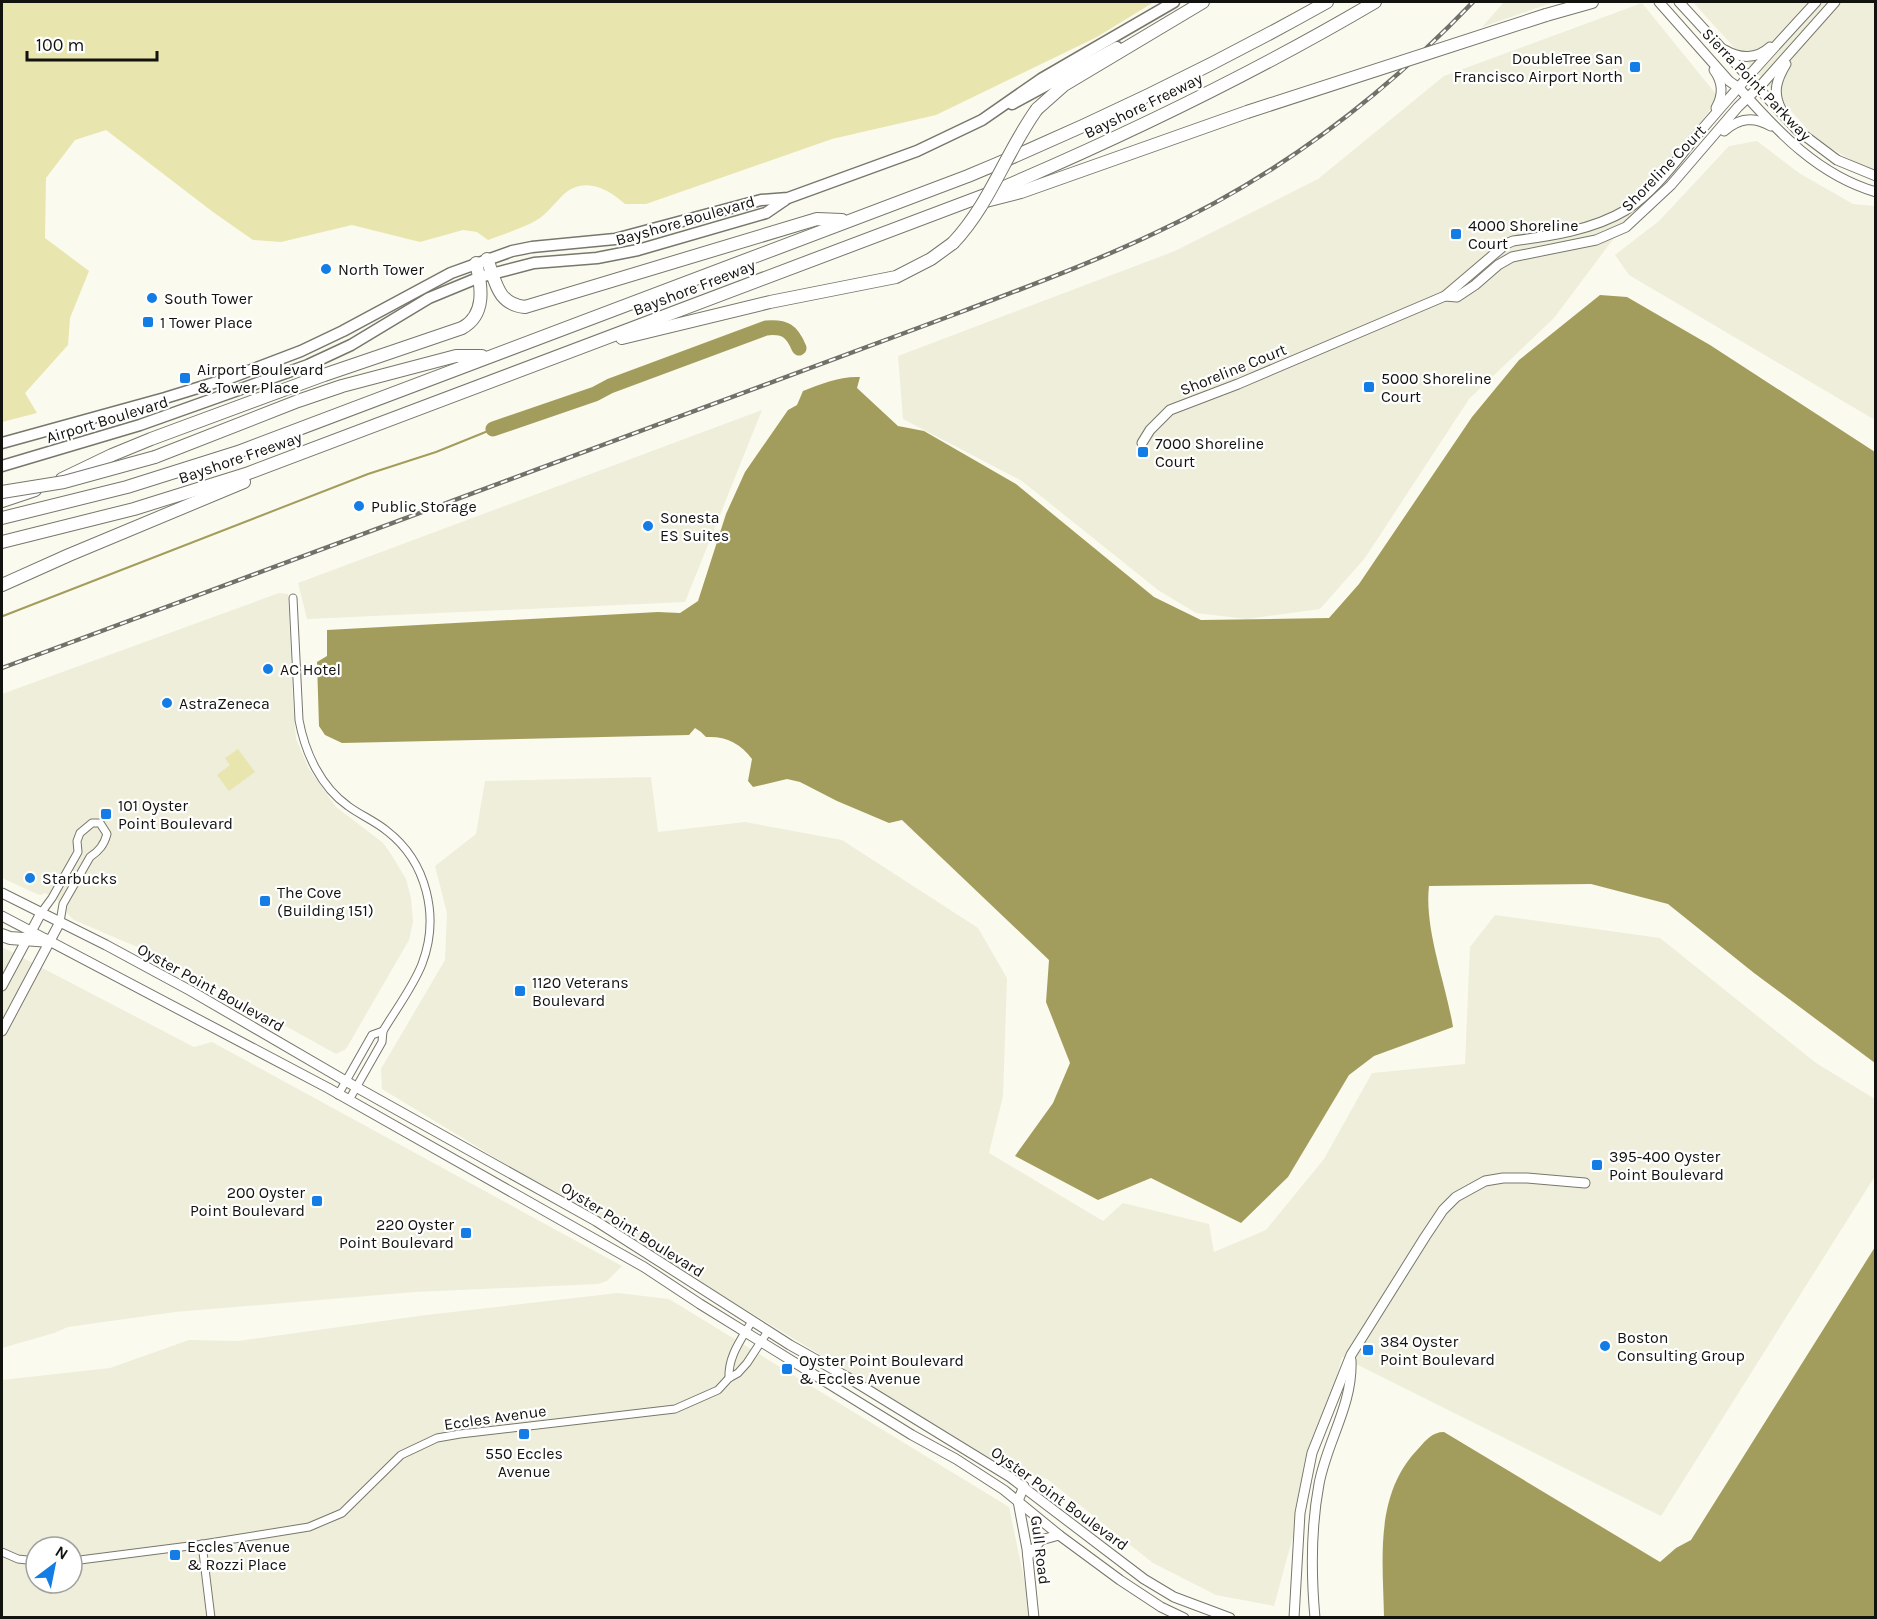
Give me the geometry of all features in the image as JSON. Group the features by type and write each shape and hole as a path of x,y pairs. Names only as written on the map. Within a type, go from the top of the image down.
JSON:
{"highway":[{"path":"582,346 661,330 778,300 889,279 926,263 952,243 978,211 1018,137 1037,109 1064,86 1203,2"},
{"name":"Bayshore Freeway","path":"2,518 127,487 238,452 977,172 1081,127 1217,61 1327,2"},
{"name":"Bayshore Freeway","path":"2,542 99,519 272,464 954,207 1059,163 1171,111 1375,2"},
{"path":"954,207 1021,192 1247,112 1592,2"},
{"path":"481,261 486,275 501,297 517,306 525,307 817,219 849,220"},
{"path":"2,501 47,486 112,454 151,439 324,375 462,328 470,324 479,309 486,275"},
{"path":"2,492 64,482 155,457 342,386 456,356 490,356"},
{"path":"2,585 422,407"},
{"path":"2,935 10,938 29,935 50,941"}],"main road":[{"name":"Bayshore Boulevard","path":"995,111 1041,79 1174,2"},
{"name":"Bayshore Boulevard","path":"486,275 534,262 597,258 638,250 766,213 788,198 944,139 1046,87 1193,2"},
{"name":"Bayshore Boulevard","path":"481,261 532,247 615,239 761,200 788,198"},
{"name":"Airport Boulevard","path":"2,443 196,389 278,359 343,331 438,280 481,261"},
{"name":"Airport Boulevard","path":"2,466 140,425 268,381 330,356 429,298 486,275"}],"street":[{"name":"Sierra Point Parkway","path":"1659,2 1731,83 1739,88 1778,131 1813,161 1847,182 1875,192"},
{"name":"Sierra Point Parkway","path":"1679,2 1797,130 1837,160 1875,176"},
{"path":"1717,44 1732,54 1744,57 1756,56 1767,51 1816,2"},
{"path":"1797,130 1779,106 1776,81 1797,46 1835,2"},
{"name":"Shoreline Court","path":"1142,443 1160,419 1170,411 1445,296 1506,244 1587,227 1627,209 1659,180 1796,23"},
{"path":"1688,35 1718,75 1721,85 1719,103 1703,128"},
{"name":"Shoreline Court","path":"1445,296 1457,297 1512,257 1584,244 1619,232 1653,205 1797,46"},
{"path":"1708,144 1730,126 1745,120 1757,120 1778,131"},
{"path":"293,598 299,720 303,737 315,766 339,800 388,831 403,847 422,877 429,903 430,932 422,963 383,1031 382,1042 349,1100"},
{"path":"2,986 41,913 78,852 77,841 80,833 92,823 100,823 107,834 105,841 90,857 63,904 60,922 2,1031"},
{"path":"78,852 81,856 90,857"},
{"name":"Oyster Point Boulevard","path":"2,893 191,991 356,1087 596,1221 768,1331 1024,1486 1046,1506 1144,1579 1174,1597 1230,1617"},
{"path":"2,916 29,935"},
{"name":"Oyster Point Boulevard","path":"50,941 349,1100 624,1255 1004,1490 1059,1535 1148,1598 1184,1617"},
{"path":"338,1095 372,1035 383,1031"},
{"path":"1294,1617 1299,1514 1312,1453 1351,1355 1443,1210 1456,1197 1485,1181 1503,1178 1585,1183"},
{"path":"729,1378 729,1365 733,1354 752,1321"},
{"name":"Eccles Avenue","path":"84,1559 309,1527 342,1513 401,1455 437,1438 469,1432 675,1409 718,1390 729,1378 738,1373 768,1331"},
{"path":"1315,1617 1312,1586 1314,1523 1320,1478 1329,1445 1350,1390 1351,1355"},
{"path":"1307,1475 1320,1478"},
{"name":"Gull Road","path":"1024,1486 1018,1501 1028,1556 1034,1617"},
{"path":"1028,1556 1041,1540 1059,1535"},
{"path":"201,1544 211,1617"},
{"path":"2,1552 24,1560"}],"shaded area":[{"path":"2,2 1154,2 1097,37 936,115 832,139 646,204 625,204 603,189 587,185 579,186 563,195 535,221 488,240 477,232 463,230 420,242 352,225 281,242 253,240 106,130 75,140 46,178 45,238 89,271 70,318 68,345 25,393 37,413 2,422"},
{"path":"1504,2 1554,2 1482,27"},
{"path":"1693,2 1875,2 1875,171 1871,171 1818,141"},
{"path":"1642,3 1719,98 1554,318 1469,399 1365,558 1320,609 1247,619 1196,613 1158,590 1022,481 903,419 898,356 1175,251 1318,179 1444,76"},
{"path":"1757,141 1799,173 1853,204 1875,206 1875,420 1629,275 1615,255 1659,221 1729,146"},
{"path":"1600,295 1627,297 1710,345 1875,452 1875,1063 1754,973 1668,904 1591,884 1429,886 1428,903 1433,938 1453,1027 1374,1056 1349,1075 1288,1177 1241,1223 1151,1178 1098,1200 1015,1156 1053,1103 1070,1063 1046,1002 1049,960 902,820 889,823 800,782 787,779 753,787 748,781 752,759 747,753 732,742 706,737 695,728 689,735 342,743 325,735 319,726 317,662 327,656 327,630 658,612 680,613 698,601 726,514 745,472 788,410 797,405 803,391 845,378 860,377 857,388 898,426 924,431 1016,484 1154,597 1201,620 1329,618 1359,584 1472,417 1519,360"},
{"path":"762,410 685,602 307,619 298,583"},
{"path":"279,593 288,594 296,739 309,769 336,807 382,842 389,851 406,879 411,898 413,922 409,940 346,1049 336,1054 163,958 74,920 67,913 63,904 45,893 37,894 2,878 2,694"},
{"path":"238,749 255,772 229,791 217,775 230,765 225,758"},
{"path":"651,777 658,832 745,822 842,840 978,928 1007,978 1003,1096 989,1153 1103,1221 1123,1203 1209,1224 1214,1252 1266,1230 1324,1159 1372,1073 1465,1064 1470,947 1495,915 1660,938 1816,1063 1875,1099 1875,1176 1661,1516 1342,1357 1274,1606 1216,1595 1153,1563 1047,1479 1015,1473 382,1089 381,1069 445,960 447,913 435,866 476,834 485,781"},
{"path":"2,947 194,1047 212,1042 622,1266 607,1281 598,1284 415,1292 175,1312 68,1327 2,1348"},
{"path":"1875,1247 1875,1617 1384,1617 1384,1528 1394,1486 1404,1467 1418,1449 1433,1435 1440,1432 1444,1432 1660,1562 1676,1548 1691,1540"},
{"path":"618,1293 669,1299 1009,1507 1032,1617 2,1617 2,1380 110,1368 189,1340 238,1341 426,1315"}],"waterway":[{"path":"493,429 595,394 610,386 766,328 787,331 794,337 799,348"},
{"path":"3,616 368,474 436,452 493,429"}],"railway":[{"path":"2,668 961,312 1131,244 1200,211 1243,187 1325,133 1401,71 1473,2"}],"place":[{"name":"DoubleTree San Francisco Airport North","path":"1635,67"},
{"name":"4000 Shoreline Court","path":"1456,234"},
{"name":"North Tower","path":"326,269"},
{"name":"South Tower","path":"152,298"},
{"name":"1 Tower Place","path":"148,322"},
{"name":"Airport Boulevard & Tower Place","path":"185,378"},
{"name":"5000 Shoreline Court","path":"1369,387"},
{"name":"7000 Shoreline Court","path":"1143,452"},
{"name":"Public Storage","path":"359,506"},
{"name":"Sonesta ES Suites","path":"648,526"},
{"name":"AC Hotel","path":"268,669"},
{"name":"AstraZeneca","path":"167,703"},
{"name":"101 Oyster Point Boulevard","path":"106,814"},
{"name":"Starbucks","path":"30,878"},
{"name":"The Cove (Building 151)","path":"265,901"},
{"name":"1120 Veterans Boulevard","path":"520,991"},
{"name":"395-400 Oyster Point Boulevard","path":"1597,1165"},
{"name":"200 Oyster Point Boulevard","path":"317,1201"},
{"name":"220 Oyster Point Boulevard","path":"466,1233"},
{"name":"Boston Consulting Group","path":"1605,1346"},
{"name":"384 Oyster Point Boulevard","path":"1368,1350"},
{"name":"Oyster Point Boulevard & Eccles Avenue","path":"787,1369"},
{"name":"550 Eccles Avenue","path":"524,1434"},
{"name":"Eccles Avenue & Rozzi Place","path":"175,1555"}]}
